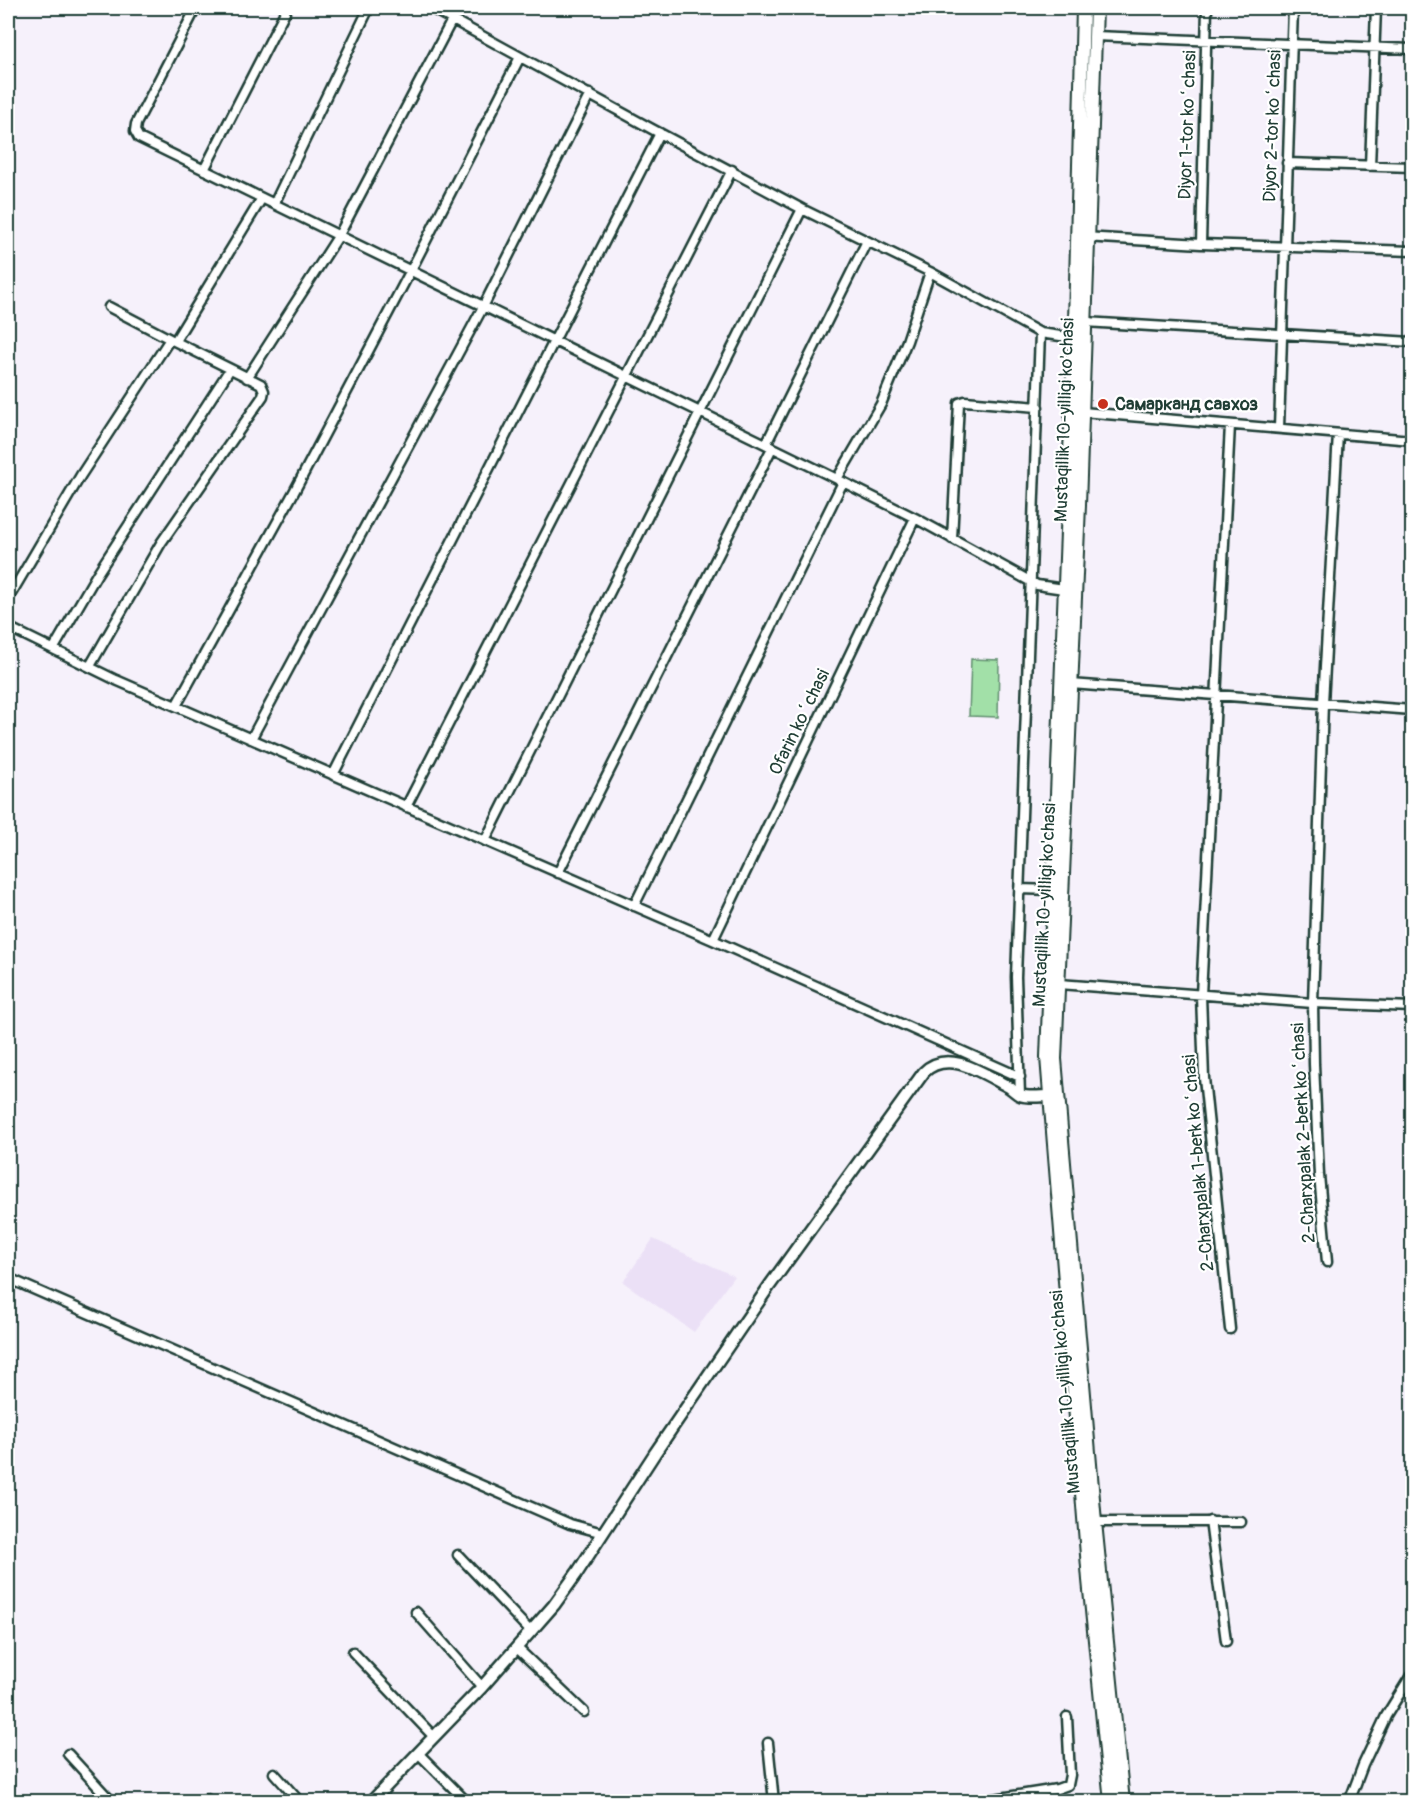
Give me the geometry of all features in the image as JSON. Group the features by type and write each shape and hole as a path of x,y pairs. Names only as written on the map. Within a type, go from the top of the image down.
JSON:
{"main road":[{"name":"Mustaqillik 10-yilligi ko'chasi","path":"1083,8 1085,322 1055,1059 1111,1802"},
{"name":"Mustaqillik 10-yilligi ko'chasi","path":"1096,8 1059,588 1049,890 1047,1057 1089,1522 1123,1802"}],"street":[{"path":"196,8 136,124 135,130 139,138 840,480 915,518 1033,584 1059,588"},
{"path":"204,170 287,8"},
{"path":"274,204 369,8"},
{"path":"431,8 802,209 930,272 1040,333 1074,338"},
{"name":"Diyor 1-tor koʻchasi","path":"1201,244 1207,8"},
{"name":"Diyor 2-tor koʻchasi","path":"1279,428 1293,8"},
{"path":"1370,166 1376,8"},
{"path":"248,378 339,236 452,20"},
{"path":"1095,36 1413,49"},
{"path":"176,706 294,492 520,57"},
{"path":"251,740 484,305 590,94"},
{"path":"333,775 660,133"},
{"path":"1287,163 1413,167"},
{"path":"406,807 732,170"},
{"path":"8,598 81,475 172,340 262,198"},
{"path":"485,841 802,209"},
{"path":"1083,236 1201,244 1413,251"},
{"path":"558,873 769,446 867,241"},
{"path":"634,906 840,480 881,404 907,341 930,272"},
{"path":"90,666 161,543 264,391 261,384 109,307"},
{"path":"1085,322 1413,342"},
{"path":"1020,1095 1016,977 1033,584 1040,333"},
{"path":"54,648 97,574 230,369"},
{"path":"952,539 959,403 965,401 1038,407"},
{"path":"1082,412 1413,440"},
{"name":"2-Charxpalak 1-berk koʻchasi","path":"1230,424 1201,995 1204,1078 1230,1329"},
{"name":"2-Charxpalak 2-berk koʻchasi","path":"1327,1262 1319,1175 1313,1003 1323,703 1338,434"},
{"name":"Ofarin koʻchasi","path":"712,940 915,518"},
{"path":"8,627 116,680 1020,1077"},
{"path":"1071,684 1413,710"},
{"path":"1019,889 1049,890"},
{"path":"1059,984 1313,1003 1413,1007"},
{"path":"371,1802 482,1687 554,1605 764,1295 924,1072 931,1065 941,1061 951,1061 972,1069 1020,1095 1049,1096"},
{"path":"8,1278 570,1524 603,1533"},
{"path":"1210,1521 1226,1641"},
{"path":"1089,1522 1241,1522"},
{"path":"458,1555 531,1632"},
{"path":"416,1612 482,1687"},
{"path":"517,1648 584,1712"},
{"path":"353,1652 434,1737"},
{"path":"1349,1802 1386,1716 1413,1674"},
{"path":"975,1802 1057,1789 1068,1785 1070,1775 1067,1717"},
{"path":"768,1743 774,1802"},
{"path":"418,1753 467,1802"},
{"path":"68,1754 112,1802"},
{"path":"274,1773 300,1802"}],"shaded area":[{"path":"653,1239 734,1276 694,1332 623,1282"}],"green space":[{"path":"971,659 999,660 998,717 969,716"}],"place":[{"name":"Самарканд савхоз","path":"1103,404"}]}
